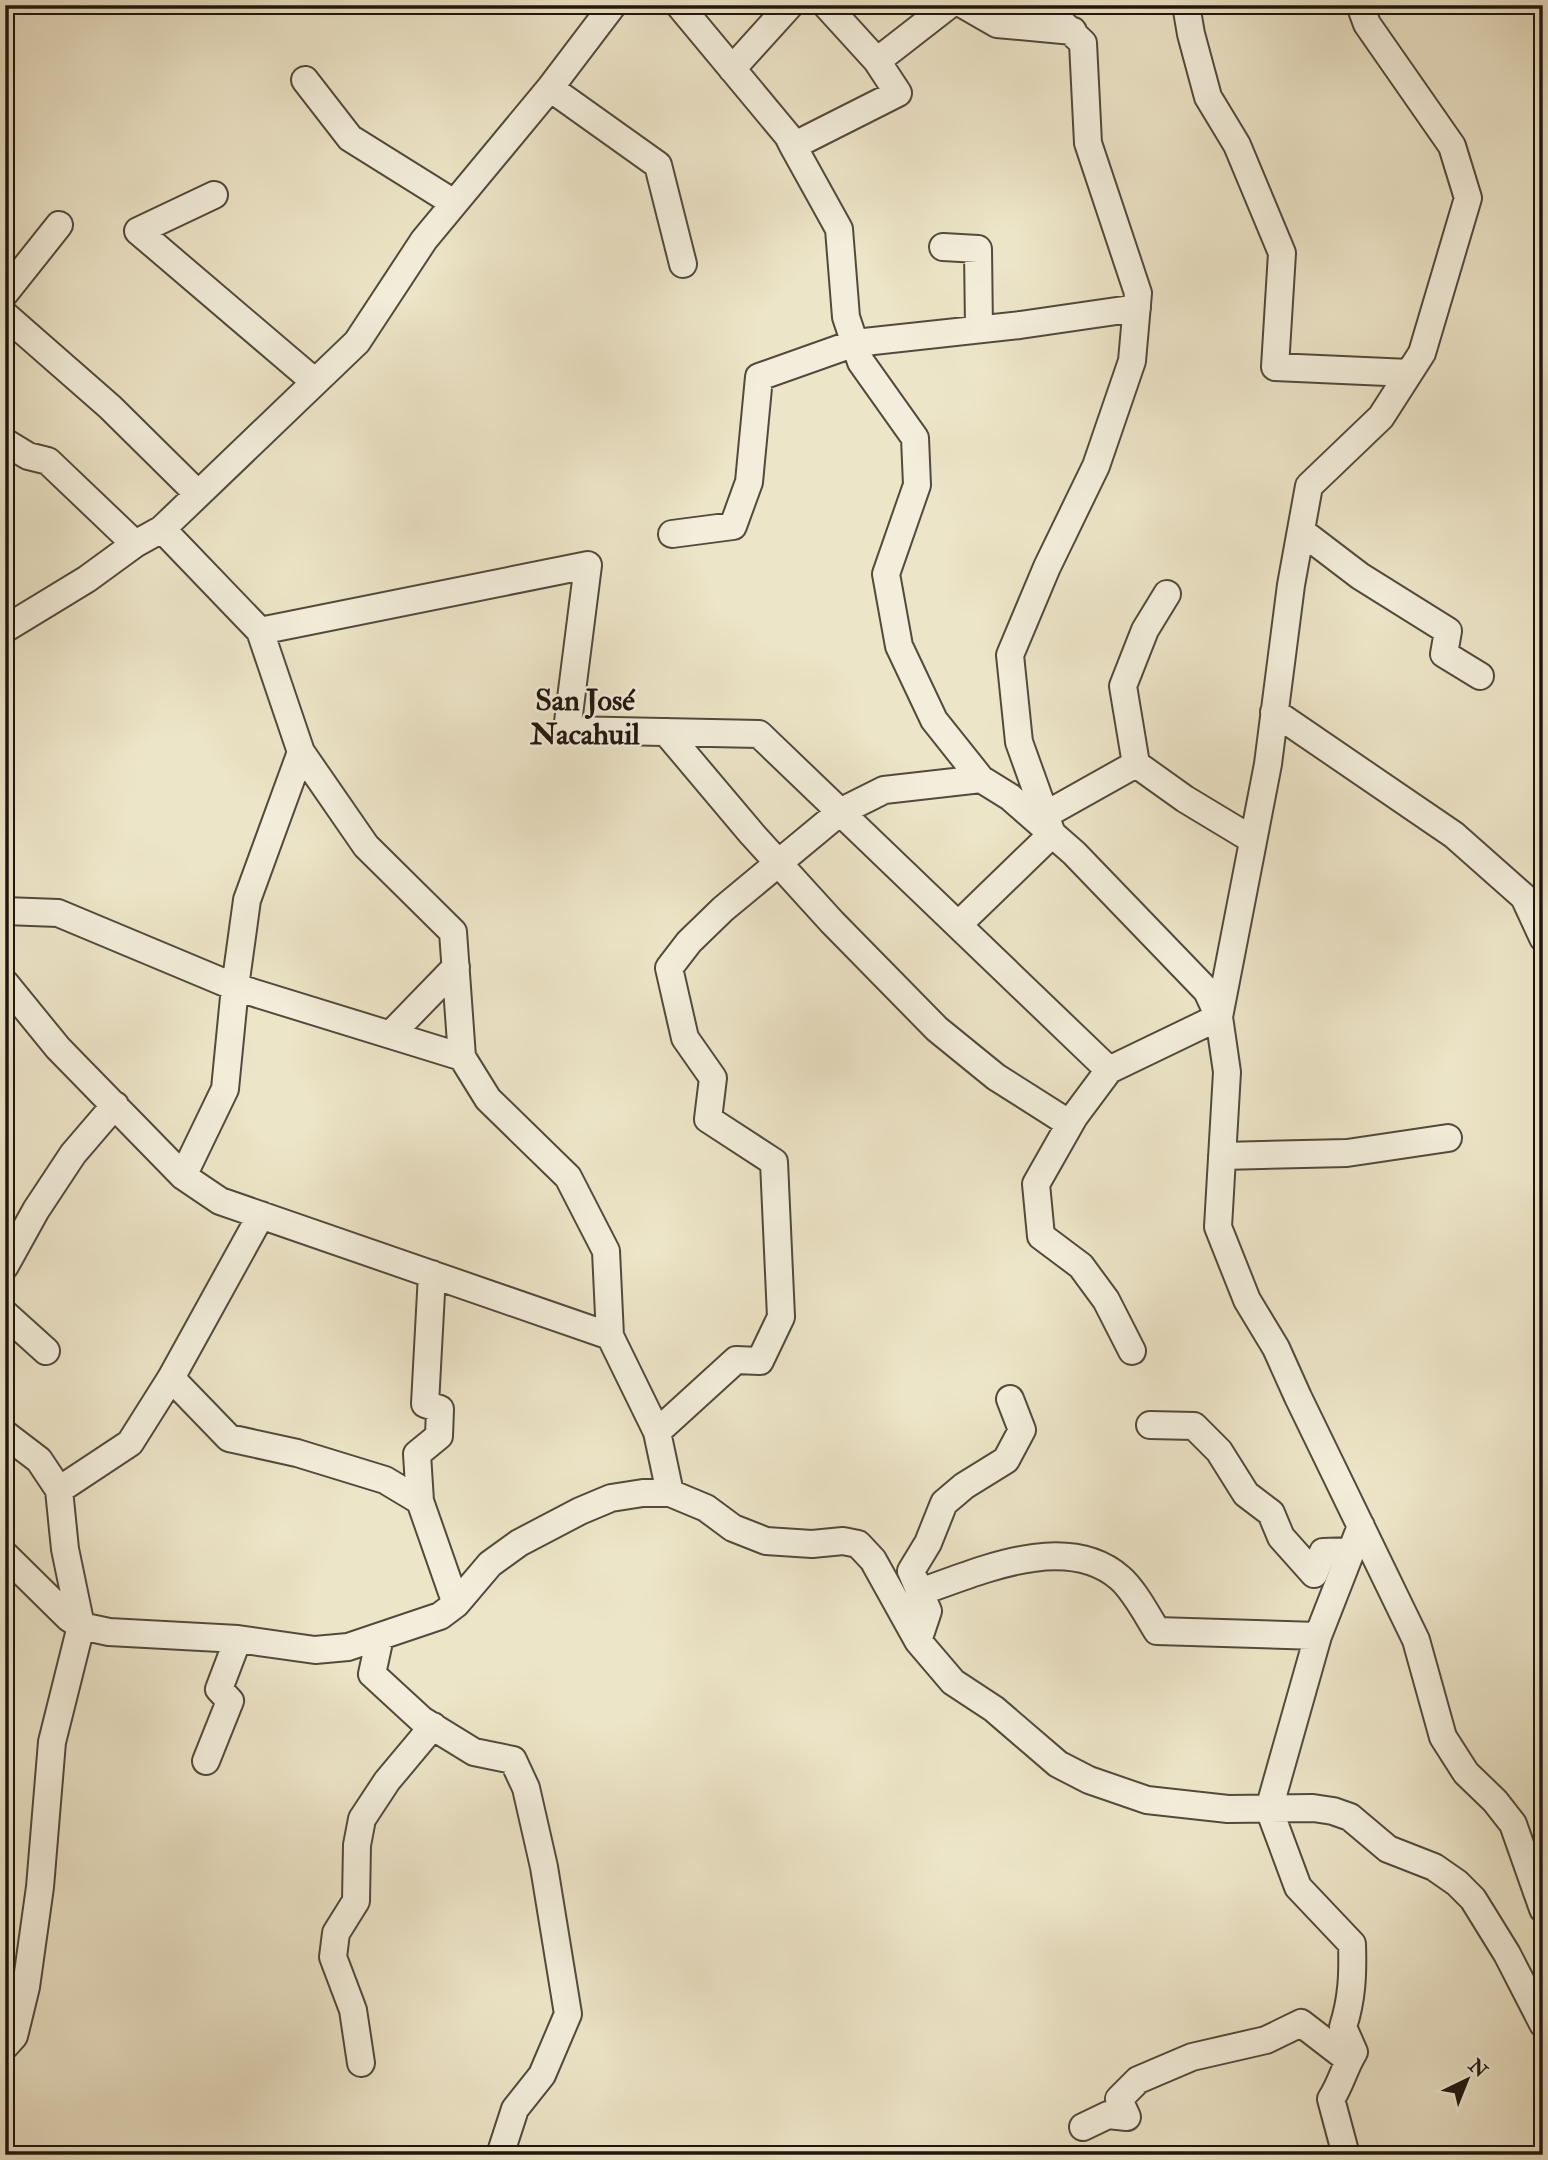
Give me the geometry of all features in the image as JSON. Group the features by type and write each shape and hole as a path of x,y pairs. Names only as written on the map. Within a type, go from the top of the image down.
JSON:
{"street":[{"path":"5,629 162,529 357,342 424,240 550,88 613,5"},
{"path":"679,5 788,136 838,229 846,317 861,362 915,438 917,485 886,574 899,646 934,720 981,779 1048,824 1207,991 1219,1017 1227,1072 1218,1227 1247,1300 1276,1348 1416,1640 1443,1737 1466,1773 1495,1801 1513,1824 1543,1909"},
{"path":"732,69 790,5"},
{"path":"793,146 898,93 877,61 826,5"},
{"path":"877,61 948,5"},
{"path":"964,5 997,24 1073,31"},
{"path":"1044,5 1083,43 1088,143 1138,293 1132,361 1096,466 1047,567 1010,655 1019,742 1048,824"},
{"path":"1186,5 1208,97 1237,145 1282,253 1275,367 1409,373"},
{"path":"1219,1017 1268,764 1291,585 1309,486 1381,417 1422,353 1468,198 1452,146 1367,24 1360,5"},
{"path":"304,80 350,138 454,203"},
{"path":"550,88 659,165 683,264"},
{"path":"214,195 138,231 315,382"},
{"path":"5,293 59,225"},
{"path":"943,247 978,248 979,329"},
{"path":"672,534 733,526 749,482 759,377 855,344 1137,308"},
{"path":"5,314 110,407 198,494"},
{"path":"5,442 28,456 48,461 135,544"},
{"path":"162,529 260,631 301,752 366,846 453,932 462,1057 488,1099 568,1177 606,1251 610,1336 657,1432 670,1493"},
{"path":"1301,531 1360,576 1448,632 1444,654 1480,676"},
{"path":"260,631 588,565 567,730 759,734 1109,1070"},
{"path":"1167,594 1145,629 1124,686 1136,764 1185,799 1253,840"},
{"path":"1274,712 1454,835 1524,897 1543,938"},
{"path":"666,732 831,922 937,1028 996,1077 1070,1124"},
{"path":"183,1176 225,1089 234,987 247,900 301,752"},
{"path":"958,925 1048,824 1136,764"},
{"path":"657,1432 736,1360 760,1361 781,1317 774,1162 708,1119 713,1078 685,1038 669,968 689,942 840,812 884,790 981,779"},
{"path":"5,911 58,913 234,987 462,1057"},
{"path":"391,1034 456,967"},
{"path":"5,983 58,1048 183,1176 220,1201 610,1336"},
{"path":"1132,1351 1106,1300 1081,1266 1041,1236 1036,1184 1070,1124 1109,1070 1219,1017"},
{"path":"5,1266 36,1210 73,1154 115,1105"},
{"path":"1222,1156 1347,1153 1448,1138"},
{"path":"60,1490 130,1444 171,1378 261,1215"},
{"path":"432,1274 425,1404 439,1409 439,1436 417,1454 420,1501 456,1604"},
{"path":"5,1314 46,1351"},
{"path":"171,1378 229,1438 297,1453 385,1480 420,1501"},
{"path":"918,1641 928,1611 911,1571 928,1543 944,1503 964,1486 1006,1460 1022,1430 1010,1399"},
{"path":"1150,1425 1194,1426 1219,1451 1246,1494 1271,1513 1280,1537 1314,1574 1323,1552 1351,1551"},
{"path":"5,1434 39,1460 60,1490 65,1549 82,1626 52,1742 40,1887 26,1987 14,2036 5,2046"},
{"path":"5,1555 69,1618 82,1626 109,1632 238,1639 315,1650 348,1647 440,1616 456,1604 490,1563 543,1530 611,1498 643,1493 670,1493 706,1508 733,1528 766,1541 812,1544 843,1541 858,1544 873,1560 918,1641 953,1682 993,1709 1058,1764 1088,1780 1147,1800 1228,1809 1313,1808 1333,1811 1350,1818 1388,1849 1434,1867 1457,1883 1473,1899 1507,1954 1543,2024"},
{"path":"1346,2155 1331,2099 1342,2083 1342,2071 1354,2052 1343,2027 1350,2006 1352,1944 1298,1887 1269,1809 1318,1636 1361,1526"},
{"path":"920,1592 1004,1563 1065,1555 1097,1562 1122,1579 1157,1631 1318,1636"},
{"path":"380,1637 372,1675 422,1720 474,1752 513,1760 526,1788 538,1840 568,2014 542,2075 515,2109 500,2155"},
{"path":"206,1762 230,1701 219,1689 238,1639"},
{"path":"361,2063 353,2010 333,1957 336,1933 356,1901 357,1845 362,1819 387,1782 433,1727"},
{"path":"1083,2127 1108,2115 1127,2117 1119,2099 1138,2080 1192,2057 1266,2040 1301,2023 1343,2027"},
{"path":"1301,2023 1349,2060"}],"district":[{"name":"San José Nacahuil","path":"585,717"}]}
